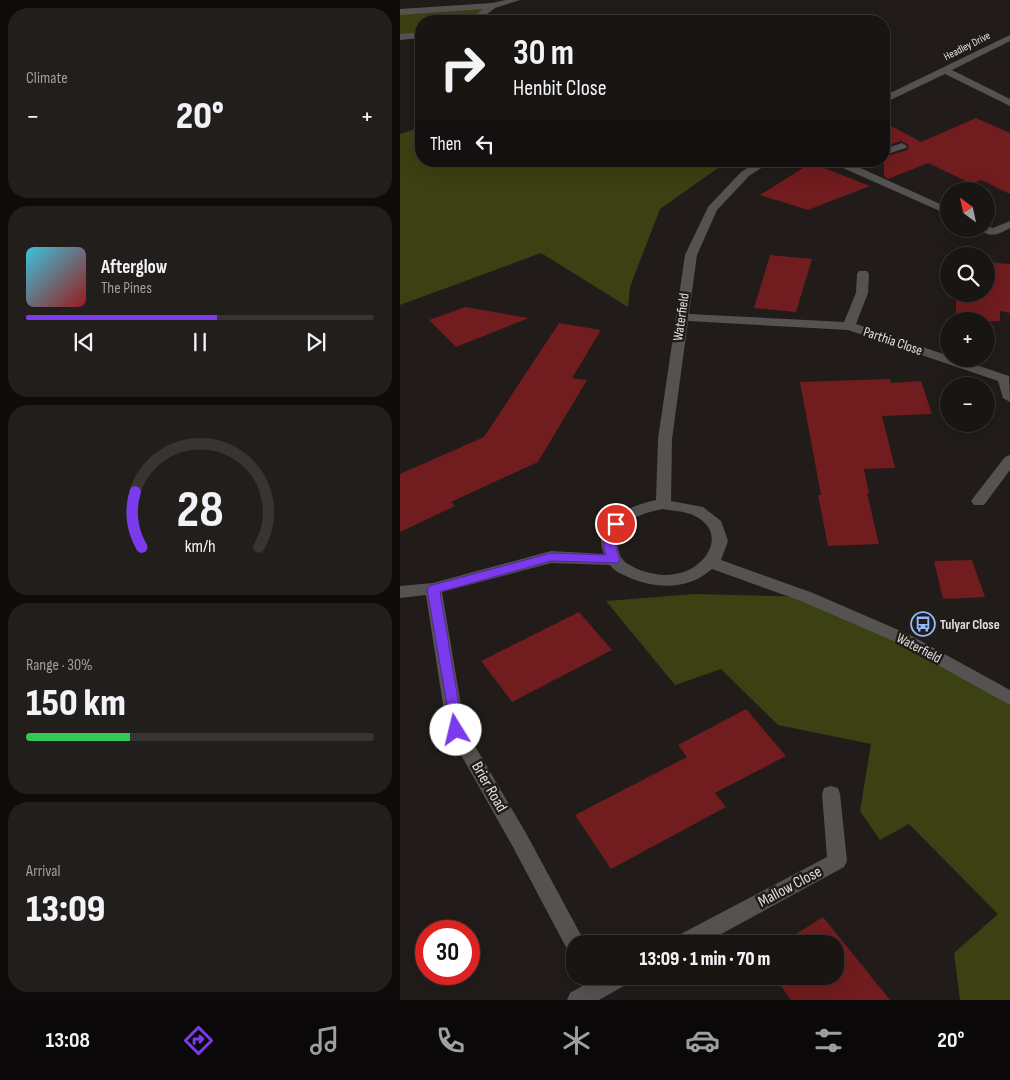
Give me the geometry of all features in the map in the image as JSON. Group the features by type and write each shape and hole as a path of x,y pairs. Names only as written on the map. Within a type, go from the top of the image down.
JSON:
{"street":[{"path":"400,12 492,6 516,0"},
{"path":"481,15 492,6"},
{"path":"400,37 415,36"},
{"name":"Headley Drive","path":"945,70 1010,38"},
{"path":"890,97 945,70"},
{"name":"Headley Drive","path":"945,70 1010,102"},
{"path":"890,150 902,146"},
{"name":"Waterfield","path":"663,504 665,439 691,255 712,209 745,174 756,167"},
{"path":"849,167 940,208"},
{"path":"995,231 1010,224"},
{"name":"Parthia Close","path":"849,326 862,293 863,274"},
{"name":"Parthia Close","path":"681,317 849,326 1004,379 1010,398"},
{"path":"979,501 1010,460"},
{"path":"681,505 698,510 709,518 718,529 721,542 717,556 712,563 698,573 680,580 653,581 634,576 614,560 609,546 610,533 616,524 629,513 645,506 681,505"},
{"path":"400,592 433,589 551,557 614,560"},
{"name":"Waterfield","path":"712,563 807,597 904,639 1010,698"},
{"name":"Brier Road","path":"433,589 456,730 520,841 570,935"},
{"name":"Mallow Close","path":"699,935 837,862 831,794"},
{"path":"578,1000 592,985"}],"green space":[{"path":"492,6 481,15 415,15 415,36 400,37 400,12"},
{"path":"415,129 415,167 720,167 660,209 630,287 628,307 541,253 400,305 400,134"},
{"path":"695,594 807,597 1010,698 1010,1000 960,1000 954,953 998,914 909,824 880,840 860,811 871,744 778,725 721,669 675,685 606,601"}],"building":[{"path":"976,118 1010,133 1010,194 995,187 995,182 981,180 968,182 928,163 888,179 884,176 884,167 890,167 890,155 907,150 909,145 901,141 890,145 890,125 921,142"},
{"path":"805,167 821,167 870,186 808,210 760,195"},
{"path":"770,255 812,259 796,312 754,308"},
{"path":"995,263 1010,264 1010,313 1000,311 1000,321 995,321 995,312 956,312 956,302 995,302"},
{"path":"465,307 529,318 456,347 429,320"},
{"path":"559,323 601,330 572,378 587,380 538,462 451,502 455,506 400,532 400,474 484,437"},
{"path":"890,379 891,383 921,381 932,414 882,416 895,468 864,469 869,493 867,493 879,544 828,546 818,495 821,495 800,382"},
{"path":"972,560 985,597 943,599 934,561"},
{"path":"579,612 612,650 512,702 481,661"},
{"path":"746,709 786,756 715,793 726,807 611,869 575,815 687,757 678,745"},
{"path":"823,917 838,935 794,935"},
{"path":"844,943 890,1000 791,1000 780,985 844,985"}],"place":[{"name":"Tulyar Close","path":"923,624"}],"route":[{"path":"456,730 433,589 551,557 614,560 609,546 610,533 616,524"}]}
